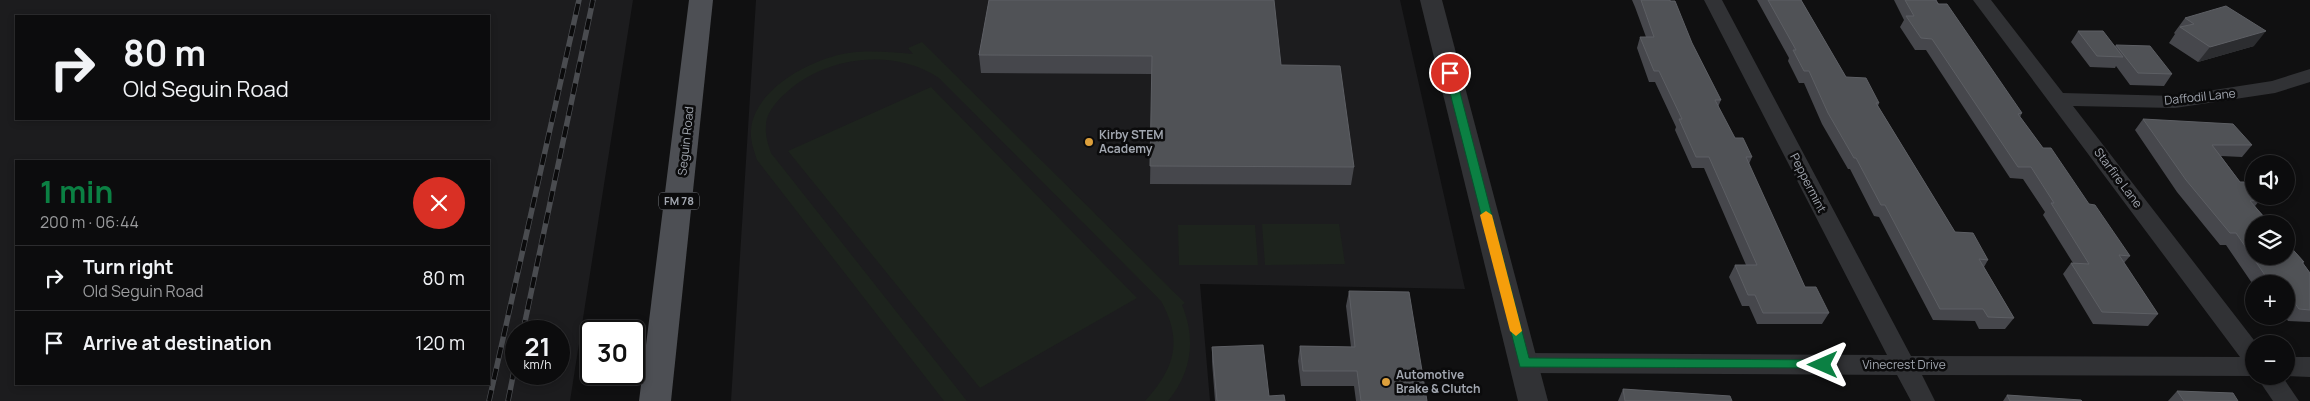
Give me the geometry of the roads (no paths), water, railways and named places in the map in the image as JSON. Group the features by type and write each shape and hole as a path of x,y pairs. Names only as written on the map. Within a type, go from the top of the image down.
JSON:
{"main road":[{"name":"Seguin Road","path":"655,401 701,0"}],"street":[{"path":"1431,0 1533,401"},
{"name":"Peppermint","path":"1713,0 1923,401"},
{"name":"Starfire Lane","path":"1982,0 2245,346"},
{"name":"Daffodil Lane","path":"2058,99 2175,102 2275,87 2310,75"},
{"name":"Vinecrest Drive","path":"1524,363 2245,366"},
{"path":"2295,367 2310,367"},
{"path":"2275,385 2287,401"}],"railway":[{"path":"489,401 579,0"},
{"path":"525,320 593,0"},
{"path":"508,401 511,385"}],"place":[{"name":"Kirby STEM Academy","path":"1089,142"},
{"name":"Automotive Brake & Clutch","path":"1386,382"}]}
